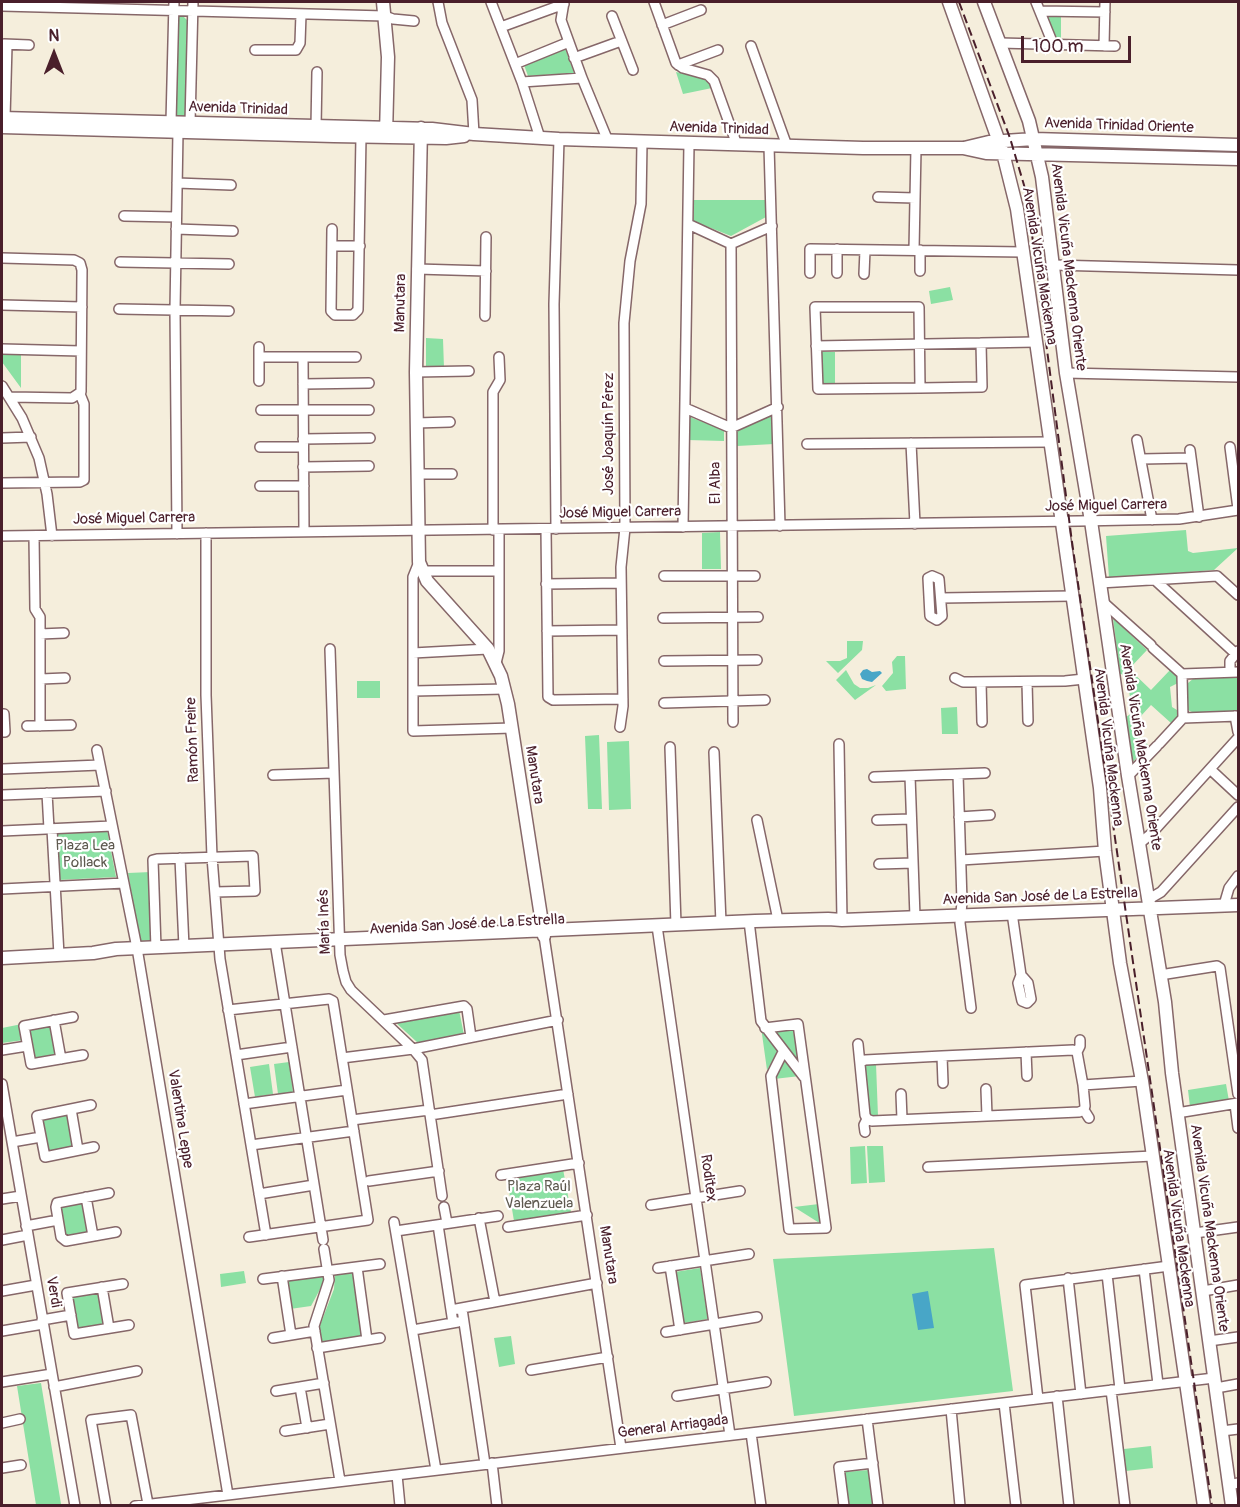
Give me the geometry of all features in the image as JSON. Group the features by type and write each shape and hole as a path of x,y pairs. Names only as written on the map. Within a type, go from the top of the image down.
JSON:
{"main road":[{"path":"383,2 388,57 386,132"},
{"name":"Avenida Vicuña Mackenna","path":"949,2 1001,147 1014,193 1100,788 1105,850 1129,1022 1142,1081 1204,1506"},
{"name":"Avenida Vicuña Mackenna Oriente","path":"984,2 1038,153 1066,373 1150,904 1222,1431 1234,1484 1232,1506"},
{"name":"Avenida Trinidad","path":"3,121 361,136 386,132"},
{"name":"Avenida Trinidad","path":"174,127 190,123 316,127 421,133 454,138 474,134 689,144 963,148 979,152 1001,147"},
{"name":"Manutara","path":"421,133 416,372 417,531 420,566 431,585 488,649 496,663 505,689 544,933"},
{"name":"Avenida Trinidad Oriente","path":"1001,147 1034,139 1239,145"},
{"name":"Avenida Trinidad Oriente","path":"1001,147 1038,153 1239,159"},
{"name":"Avenida San José de La Estrella","path":"137,952 749,924 778,920 842,920 1012,913 1150,904 1239,905"},
{"name":"Avenida San José de La Estrella","path":"657,928 721,923 829,924 842,920"},
{"name":"Avenida San José de La Estrella","path":"2,958 93,953 111,956 156,948 220,948"}],"street":[{"path":"438,2 442,23 472,100 474,134"},
{"path":"491,2 522,82 540,138"},
{"path":"654,2 678,65"},
{"path":"1104,46 1105,2"},
{"path":"501,27 564,3"},
{"path":"564,3 561,20 608,141"},
{"path":"2,6 12,4 193,6 301,14 385,16 414,21"},
{"path":"174,6 174,127 177,183 175,310 177,534"},
{"path":"190,123 193,6"},
{"path":"1053,44 1038,6 1105,12"},
{"path":"662,24 701,10"},
{"path":"255,50 296,50 300,43 301,14"},
{"path":"612,16 633,70"},
{"path":"574,58 621,41"},
{"path":"515,64 569,42"},
{"path":"1000,43 1115,46"},
{"path":"3,121 4,44 29,45"},
{"path":"751,45 787,146"},
{"path":"678,65 718,50"},
{"path":"678,65 705,74 714,81 737,145"},
{"path":"316,127 317,72"},
{"path":"522,82 582,78"},
{"path":"332,229 331,311 335,315 357,314 361,136"},
{"path":"559,139 551,529 546,584 548,694 549,699 623,699"},
{"name":"José Joaquín Pérez","path":"620,727 623,699 621,583 625,528 624,322 631,254 640,204 642,142"},
{"path":"683,527 689,144"},
{"path":"770,146 780,526"},
{"path":"916,148 915,198 920,271"},
{"path":"177,183 231,185"},
{"path":"878,197 915,198"},
{"path":"124,216 176,217"},
{"path":"688,224 730,244 771,225"},
{"path":"176,229 232,231"},
{"path":"485,316 486,237"},
{"name":"El Alba","path":"730,244 733,722"},
{"path":"332,246 360,246"},
{"path":"810,273 810,249 1023,252"},
{"path":"837,249 837,273"},
{"path":"864,274 865,250"},
{"path":"2,258 77,261 81,265 82,389 80,394 84,404 84,480 80,482 2,483"},
{"path":"120,262 229,264"},
{"path":"1054,265 1239,270"},
{"path":"417,269 486,271"},
{"path":"2,304 82,307"},
{"path":"920,388 919,307 815,307 818,389 920,388 982,387 981,343"},
{"path":"119,309 229,311"},
{"path":"816,346 1036,342"},
{"path":"259,347 260,381"},
{"path":"2,349 81,351"},
{"path":"259,357 356,357"},
{"path":"303,357 304,532"},
{"path":"496,663 500,651 493,392 500,380 499,357"},
{"path":"416,372 469,371"},
{"path":"1066,373 1239,378"},
{"path":"303,384 369,383"},
{"path":"5,392 70,398 80,394"},
{"path":"5,392 31,437 45,483 52,536"},
{"path":"685,408 731,428 778,407"},
{"path":"261,410 369,410"},
{"path":"416,423 450,423"},
{"path":"2,438 31,437"},
{"path":"260,447 370,438"},
{"path":"1137,440 1152,520"},
{"path":"807,444 1050,442"},
{"path":"911,443 915,524"},
{"path":"1230,447 1239,509"},
{"path":"1142,459 1190,454 1199,517"},
{"path":"303,467 369,466"},
{"path":"417,474 452,474"},
{"path":"260,486 304,486"},
{"name":"José Miguel Carrera","path":"2,536 1062,522 1199,517 1239,509"},
{"name":"Ramón Freire","path":"206,533 206,695 212,857 228,1010 266,1235"},
{"path":"34,536 35,609 40,617 40,726"},
{"path":"499,571 420,566 413,578 413,731 512,728"},
{"path":"664,576 755,576"},
{"path":"1100,583 1217,576 1236,589"},
{"path":"1103,602 1182,674 1234,672 1230,661 1237,652 1155,580"},
{"path":"546,584 621,583"},
{"path":"940,598 1072,596"},
{"path":"663,618 758,617"},
{"path":"547,631 622,630"},
{"path":"40,634 64,633"},
{"name":"María Inés","path":"330,649 340,955 344,977 349,986 422,1060 442,1196"},
{"path":"413,652 488,649"},
{"path":"664,661 757,660"},
{"path":"1128,776 1183,718 1182,674"},
{"path":"40,679 66,678"},
{"path":"955,678 963,682 1078,681 1084,679"},
{"path":"981,682 982,722"},
{"path":"1028,682 1028,721"},
{"path":"413,692 505,689"},
{"path":"664,704 765,700"},
{"path":"2,714 4,714 5,732 2,732"},
{"path":"1183,718 1237,716 1239,732"},
{"path":"27,726 71,725"},
{"path":"1140,843 1239,738"},
{"path":"839,744 842,920"},
{"path":"670,747 676,925"},
{"name":"Valentina Leppe","path":"98,750 137,952 228,1495"},
{"path":"714,752 721,923"},
{"path":"2,770 100,765"},
{"path":"1210,769 1239,795"},
{"path":"273,775 334,773"},
{"path":"874,777 985,773"},
{"path":"958,774 962,902 960,923 971,1008"},
{"path":"910,776 915,917"},
{"path":"2,795 106,791"},
{"path":"47,793 58,955"},
{"path":"1150,904 1239,807"},
{"path":"959,817 990,815"},
{"path":"877,820 911,819"},
{"path":"757,820 778,920"},
{"path":"2,831 112,826"},
{"path":"961,860 1105,850"},
{"path":"156,948 153,860 253,856 255,891 215,892"},
{"path":"180,858 184,947"},
{"path":"879,864 913,863"},
{"path":"1224,905 1229,888 1239,876"},
{"path":"2,889 124,883"},
{"path":"1012,913 1021,975"},
{"path":"749,924 761,1021 805,1079"},
{"name":"Roditex","path":"657,928 730,1435"},
{"name":"Manutara","path":"544,933 621,1448"},
{"path":"276,945 328,1271 329,1280 314,1326 340,1481"},
{"path":"1160,975 1219,967 1239,1094"},
{"path":"228,1010 329,999 333,1003 368,1220 249,1237"},
{"path":"384,1020 464,1006 467,1009 471,1037"},
{"path":"73,1017 24,1026 31,1064 83,1055"},
{"path":"54,1020 61,1059"},
{"path":"342,1058 413,1049 558,1020"},
{"path":"765,1028 798,1024 826,1228 789,1229 771,1076 783,1052"},
{"path":"867,1119 1079,1112 1087,1114 1077,1052 1080,1040"},
{"path":"858,1044 867,1119 864,1125 865,1132"},
{"path":"2,1050 27,1046"},
{"path":"236,1055 292,1047"},
{"path":"861,1062 942,1056 1073,1050 1077,1052"},
{"path":"1026,1053 1027,1076"},
{"path":"942,1056 943,1083"},
{"path":"1083,1085 1142,1081"},
{"name":"Verdi","path":"2,1084 3,1107 12,1144 75,1506"},
{"path":"986,1089 987,1116"},
{"path":"244,1104 347,1090"},
{"path":"352,1120 568,1094"},
{"path":"901,1094 902,1119"},
{"path":"1178,1113 1237,1104 1239,1128"},
{"path":"92,1105 37,1116 45,1157 94,1147"},
{"path":"71,1109 78,1150"},
{"path":"251,1145 354,1131"},
{"path":"2,1148 41,1137"},
{"path":"928,1167 1153,1156"},
{"path":"501,1175 579,1163"},
{"path":"369,1180 439,1172"},
{"path":"259,1194 314,1185"},
{"path":"651,1205 740,1191"},
{"path":"109,1193 57,1203 58,1220 63,1240 116,1232"},
{"path":"2,1199 21,1196"},
{"path":"86,1197 93,1236"},
{"path":"444,1207 442,1224 453,1323"},
{"path":"508,1227 586,1215"},
{"path":"436,1470 395,1226 442,1224 498,1216"},
{"path":"479,1218 495,1302"},
{"path":"2,1240 58,1220"},
{"path":"1195,1233 1239,1227"},
{"path":"658,1268 749,1254"},
{"path":"263,1279 380,1264"},
{"path":"670,1266 680,1330"},
{"path":"1038,1399 1025,1285 1169,1266"},
{"path":"357,1267 367,1340"},
{"path":"1144,1269 1158,1384"},
{"path":"1107,1274 1125,1506"},
{"path":"282,1276 291,1335"},
{"path":"1068,1278 1081,1394"},
{"path":"452,1310 597,1283"},
{"path":"123,1284 67,1293 74,1334 129,1325"},
{"path":"2,1291 36,1285"},
{"path":"1203,1291 1239,1285"},
{"path":"102,1287 109,1328"},
{"path":"462,1309 497,1506"},
{"path":"2,1331 71,1315"},
{"path":"666,1332 757,1317"},
{"path":"413,1330 464,1322"},
{"path":"273,1338 315,1331"},
{"path":"1209,1341 1239,1337"},
{"path":"318,1348 380,1338"},
{"path":"531,1370 608,1356"},
{"path":"54,1387 137,1371"},
{"path":"2,1382 52,1374"},
{"path":"677,1396 766,1382"},
{"name":"General Arriagada","path":"135,1506 208,1501 228,1495 340,1481 1158,1384 1185,1382 1239,1384"},
{"path":"276,1391 324,1383"},
{"path":"300,1387 307,1428"},
{"path":"1057,1396 1069,1506"},
{"path":"1004,1403 1016,1506"},
{"path":"951,1409 960,1506"},
{"path":"106,1506 92,1420 131,1415 148,1504"},
{"path":"2,1423 20,1419"},
{"path":"867,1419 878,1506"},
{"path":"285,1431 330,1424"},
{"path":"1222,1431 1239,1429"},
{"path":"751,1433 760,1506"},
{"path":"844,1506 839,1467 873,1463"},
{"path":"2,1468 21,1465"},
{"path":"397,1474 400,1506"}],"green space":[{"path":"1041,14 1061,14 1061,41 1051,41"},
{"path":"183,16 188,21 186,119 176,119 177,21"},
{"path":"565,48 574,73 528,76 524,65"},
{"path":"676,72 707,79 712,88 683,94"},
{"path":"694,200 766,200 766,217 731,236 693,221"},
{"path":"950,287 953,300 931,304 929,291"},
{"path":"426,338 443,339 444,368 426,369"},
{"path":"819,352 835,352 835,385 820,385"},
{"path":"2,354 21,354 21,388 2,362"},
{"path":"775,414 774,444 737,446 737,429"},
{"path":"687,416 724,430 724,441 687,440"},
{"path":"1186,530 1188,551 1193,553 1238,548 1214,570 1109,578 1106,536"},
{"path":"720,532 721,569 702,569 702,533"},
{"path":"1113,618 1147,650 1129,669 1151,690 1170,670 1178,678 1178,683 1170,687 1172,707 1177,710 1178,716 1171,723 1151,705 1130,728 1148,745 1132,763 1126,717 1132,713 1127,675 1120,674"},
{"path":"847,641 863,641 862,650 838,673 826,661 840,661 847,658"},
{"path":"897,656 905,656 906,689 886,691 882,686 893,673 892,662"},
{"path":"846,670 854,684 860,688 876,685 855,700 836,680"},
{"path":"1238,676 1238,711 1194,713 1188,710 1188,683 1194,678"},
{"path":"357,681 380,681 380,698 357,698"},
{"path":"957,707 958,734 942,734 941,708"},
{"path":"599,735 602,809 588,809 585,736"},
{"path":"629,741 631,809 609,810 607,742"},
{"name":"Plaza Lea Pollack","path":"107,830 116,877 59,880 58,833"},
{"path":"151,872 154,940 140,941 128,873"},
{"path":"459,1010 464,1035 418,1043 394,1021"},
{"path":"53,1023 59,1057 33,1062 27,1028"},
{"path":"22,1024 24,1040 2,1043 2,1028"},
{"path":"761,1027 780,1049 767,1070"},
{"path":"793,1029 798,1060 775,1031"},
{"path":"784,1061 800,1076 774,1079"},
{"path":"289,1062 293,1092 278,1094 274,1064"},
{"path":"269,1064 273,1094 255,1097 250,1067"},
{"path":"876,1064 878,1116 870,1116 863,1065"},
{"path":"1226,1084 1229,1101 1190,1107 1188,1090"},
{"path":"69,1113 75,1149 47,1153 41,1118"},
{"path":"865,1146 867,1183 851,1184 850,1147"},
{"path":"867,1146 883,1146 885,1182 869,1183"},
{"name":"Plaza Raúl Valenzuela","path":"563,1169 571,1212 514,1221 507,1179"},
{"path":"81,1203 88,1234 66,1239 59,1209 61,1206"},
{"path":"819,1204 821,1224 794,1207"},
{"path":"994,1248 1013,1391 794,1416 773,1259"},
{"path":"700,1268 708,1319 684,1323 675,1272"},
{"path":"244,1271 246,1283 221,1287 220,1274"},
{"path":"352,1272 363,1337 322,1344 319,1328 334,1289 335,1274"},
{"path":"324,1274 325,1280 311,1306 290,1309 286,1279"},
{"path":"100,1291 105,1326 77,1330 72,1295"},
{"path":"511,1336 515,1364 499,1367 494,1338"},
{"path":"41,1383 61,1504 36,1505 17,1386"},
{"path":"1151,1446 1153,1468 1126,1471 1124,1449"},
{"path":"869,1470 873,1505 849,1505 845,1472"}],"water":[{"path":"867,669 882,673 872,682 867,681 862,679 860,674"},
{"path":"928,1291 934,1328 918,1330 912,1294"}],"railway":[{"path":"959,2 1010,138 1024,185 1030,219 1072,542 1212,1506"}]}
